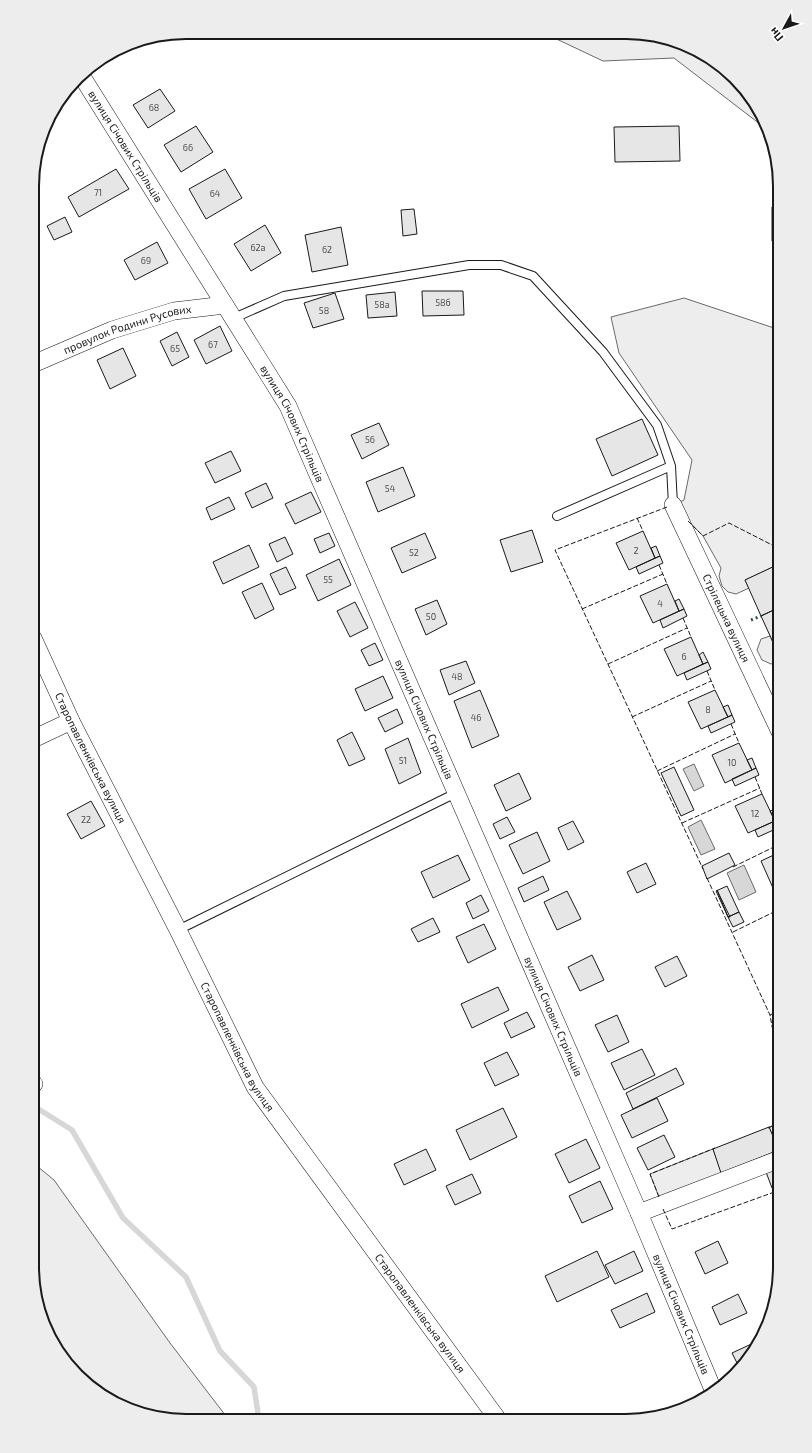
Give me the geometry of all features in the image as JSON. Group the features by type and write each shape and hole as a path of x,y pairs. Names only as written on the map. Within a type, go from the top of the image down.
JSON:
{"street":[{"name":"вулиця Січових Стрільців","path":"84,80 288,406 639,1213 712,1387"},
{"name":"провулок Родини Русових","path":"39,361 112,330 167,313 230,312"},
{"name":"Стрілецька вулиця","path":"672,505 773,701"},
{"name":"Старопавленківська вулиця","path":"39,651 71,721 178,930 255,1088 494,1414"},
{"path":"39,736 71,721"},
{"path":"639,1213 773,1162"}],"lane":[{"path":"230,312 284,296 469,265 501,265 533,276 602,352 657,425 671,466 672,505"},
{"path":"557,516 671,466"},
{"path":"178,930 456,793"}],"shaded area":[{"path":"557,39 636,39 664,44 682,50 700,59 723,75 743,96 759,123 674,58 603,61"},
{"path":"684,298 773,328 773,567 745,580 749,588 736,594 728,592 722,586 719,576 721,568 703,536 673,505 684,500 692,460 619,353 611,317"},
{"path":"770,636 773,642 773,663 771,664 762,660 757,650 761,639"},
{"path":"694,764 704,786 694,791 683,769"},
{"path":"701,820 715,849 701,855 688,827"},
{"path":"744,865 756,892 739,900 727,873"},
{"path":"773,1126 773,1136 769,1127"},
{"path":"713,1149 726,1185 664,1210 650,1174"},
{"path":"39,1168 54,1180 170,1343 224,1414 167,1413 130,1403 96,1384 69,1357 50,1323 40,1286"}],"building":[{"path":"160,89 175,111 148,128 133,105"},
{"path":"196,126 213,152 181,172 164,145"},
{"path":"679,126 680,161 615,162 614,127"},
{"path":"116,169 129,189 79,217 68,197"},
{"path":"225,169 242,198 206,219 189,189"},
{"path":"772,207 773,207 773,241"},
{"path":"414,209 417,234 403,236 401,210"},
{"path":"65,217 72,232 54,240 47,226"},
{"path":"265,225 281,253 251,271 234,244"},
{"path":"341,227 348,265 312,272 305,235"},
{"path":"157,242 168,263 135,280 124,260"},
{"path":"422,291 463,291 464,315 423,316"},
{"path":"395,292 397,316 368,318 366,295"},
{"path":"335,293 344,319 313,328 304,303"},
{"path":"220,326 232,351 206,364 194,340"},
{"path":"177,332 189,357 172,366 160,341"},
{"path":"123,348 136,376 110,389 97,360"},
{"path":"642,419 658,455 612,476 596,439"},
{"path":"379,423 389,445 362,459 351,435"},
{"path":"231,451 241,471 215,483 205,463"},
{"path":"403,467 415,496 378,512 366,482"},
{"path":"266,483 273,498 252,508 245,493"},
{"path":"311,492 321,512 295,524 285,504"},
{"path":"229,497 235,509 211,520 206,508"},
{"path":"532,530 543,562 511,572 500,540"},
{"path":"643,531 655,558 629,570 616,543"},
{"path":"329,533 335,546 320,553 314,539"},
{"path":"425,533 436,558 402,573 391,548"},
{"path":"285,537 293,554 277,562 269,544"},
{"path":"249,545 259,567 223,584 213,562"},
{"path":"656,546 660,556 655,558 651,548"},
{"path":"660,556 663,563 639,574 636,567"},
{"path":"339,559 351,585 318,601 306,575"},
{"path":"286,567 296,588 280,595 270,574"},
{"path":"773,567 773,610 761,616 745,580"},
{"path":"262,583 274,609 255,619 242,592"},
{"path":"667,584 679,611 653,623 640,596"},
{"path":"679,599 684,609 679,611 675,601"},
{"path":"437,600 447,624 426,635 415,609"},
{"path":"355,602 368,628 350,637 337,611"},
{"path":"684,609 687,616 663,628 660,620"},
{"path":"773,610 773,642 761,616"},
{"path":"691,637 703,664 677,676 664,649"},
{"path":"375,643 383,660 369,666 361,650"},
{"path":"703,652 708,662 703,664 699,655"},
{"path":"466,661 475,683 449,695 440,670"},
{"path":"708,662 711,669 687,680 684,673"},
{"path":"383,676 393,698 365,711 355,689"},
{"path":"480,690 499,736 472,748 454,701"},
{"path":"715,690 728,717 701,729 688,702"},
{"path":"728,705 732,715 728,717 723,707"},
{"path":"397,709 403,723 385,732 378,718"},
{"path":"732,715 735,722 711,733 708,726"},
{"path":"352,732 365,759 349,766 337,740"},
{"path":"408,738 421,773 399,784 385,749"},
{"path":"739,743 752,770 725,783 712,755"},
{"path":"752,758 756,768 752,770 747,760"},
{"path":"674,767 694,810 681,816 661,773"},
{"path":"756,768 759,775 735,786 732,779"},
{"path":"519,773 531,799 506,811 494,785"},
{"path":"762,794 773,817 773,822 748,833 735,806"},
{"path":"91,801 105,826 81,839 67,814"},
{"path":"773,810 773,817 770,811"},
{"path":"507,817 515,832 500,839 493,824"},
{"path":"573,821 584,842 568,850 558,828"},
{"path":"773,822 773,830 758,837 755,830"},
{"path":"537,832 550,861 523,874 509,845"},
{"path":"729,853 735,865 707,879 702,866"},
{"path":"458,855 470,880 433,898 421,872"},
{"path":"773,855 773,888 761,861"},
{"path":"646,863 656,884 637,893 627,872"},
{"path":"543,876 549,890 524,902 518,888"},
{"path":"727,886 739,912 728,917 716,891"},
{"path":"717,890 730,917 728,917"},
{"path":"567,891 581,919 557,930 544,902"},
{"path":"481,895 489,911 473,919 466,903"},
{"path":"739,912 744,922 733,927 728,917"},
{"path":"433,918 440,932 418,942 411,929"},
{"path":"484,924 496,949 468,963 456,937"},
{"path":"592,955 604,980 580,991 568,967"},
{"path":"677,956 687,976 665,987 655,967"},
{"path":"498,987 509,1010 472,1028 461,1004"},
{"path":"527,1012 535,1027 511,1038 504,1023"},
{"path":"617,1015 629,1042 608,1052 595,1025"},
{"path":"642,1049 655,1075 624,1090 611,1063"},
{"path":"507,1052 519,1075 495,1086 484,1063"},
{"path":"676,1068 684,1084 633,1109 626,1093"},
{"path":"657,1098 668,1121 632,1138 621,1115"},
{"path":"503,1108 517,1137 470,1160 456,1130"},
{"path":"769,1127 773,1136 773,1152 721,1173 713,1149"},
{"path":"664,1135 675,1157 648,1170 637,1148"},
{"path":"586,1139 600,1168 569,1183 555,1154"},
{"path":"426,1149 436,1170 404,1185 394,1164"},
{"path":"773,1170 773,1188 772,1188 766,1172"},
{"path":"472,1174 481,1193 455,1205 446,1186"},
{"path":"600,1181 613,1209 582,1223 569,1196"},
{"path":"718,1241 728,1263 705,1274 695,1252"},
{"path":"597,1251 609,1277 557,1302 545,1276"},
{"path":"634,1251 643,1271 615,1284 605,1265"},
{"path":"647,1293 655,1312 620,1328 611,1310"},
{"path":"738,1294 747,1313 720,1325 712,1307"},
{"path":"751,1344 737,1364 732,1353"}],"waterway":[{"path":"39,1109 72,1130 123,1218 186,1277 220,1351 254,1387 258,1414"}],"hedge":[{"path":"751,620 761,616"}],"fence":[{"path":"667,507 555,550 703,869"},
{"path":"637,518 643,531"},
{"path":"688,521 703,536 729,523 773,545"},
{"path":"659,565 667,584"},
{"path":"582,609 663,574"},
{"path":"683,618 691,637"},
{"path":"608,664 687,628"},
{"path":"707,671 715,690"},
{"path":"632,717 711,681"},
{"path":"731,724 739,743"},
{"path":"657,771 735,734"},
{"path":"755,777 762,794"},
{"path":"682,823 760,788"},
{"path":"733,867 773,847"},
{"path":"707,878 770,1015 773,1032"},
{"path":"733,932 773,912"},
{"path":"768,1128 773,1126"},
{"path":"659,1197 650,1174 715,1148"},
{"path":"663,1209 672,1229 773,1193"}]}
